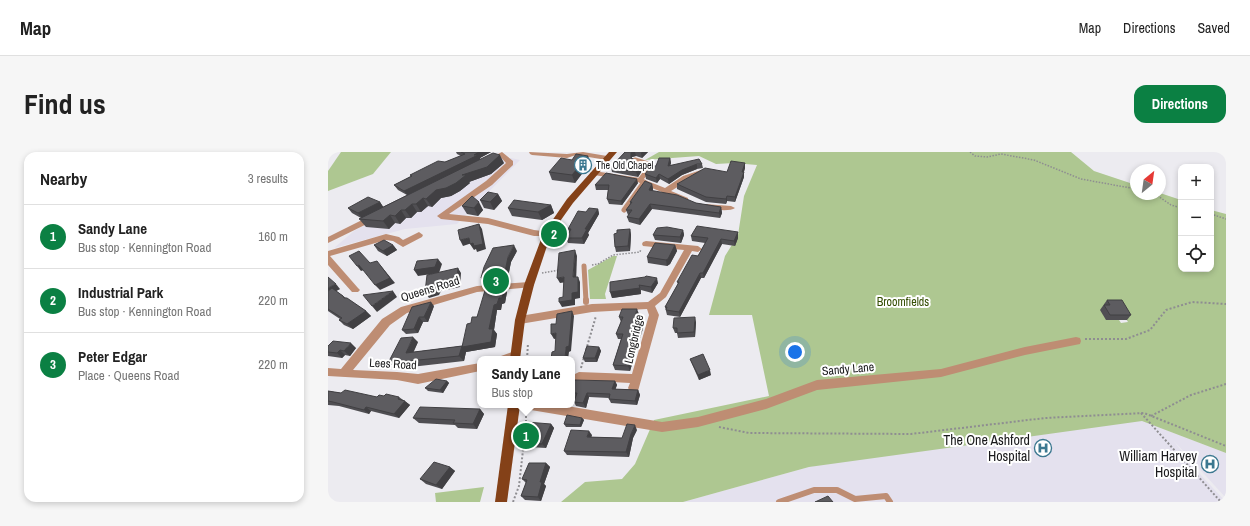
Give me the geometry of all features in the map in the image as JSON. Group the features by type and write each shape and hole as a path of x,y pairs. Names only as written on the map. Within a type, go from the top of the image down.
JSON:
{"main road":[{"path":"512,356 529,285 543,249 547,234 570,201 610,155"},
{"path":"501,502 514,408"}],"street":[{"path":"532,153 566,156 576,153 610,155"},
{"path":"502,154 510,163 489,183 441,216 488,221 534,233 547,234"},
{"path":"666,191 693,178 701,172"},
{"path":"594,173 642,181 696,204 731,208"},
{"path":"721,208 723,199"},
{"path":"328,240 383,213"},
{"path":"328,229 337,235"},
{"path":"328,254 386,237 396,239 403,244 419,235"},
{"name":"Longbridge","path":"520,320 588,309 650,305 663,295 693,249 645,243"},
{"path":"328,260 355,290"},
{"name":"Queens Road","path":"343,374 386,322 404,310 477,289 529,285"},
{"name":"Longbridge","path":"576,377 636,383 654,315 650,305"},
{"name":"Sandy Lane","path":"548,408 662,428 698,422 766,404 817,385 941,373 1025,351 1076,340"},
{"name":"Lees Road","path":"328,372 397,376 418,379 477,368"}],"lane":[{"path":"624,210 650,167 648,164 635,160"},
{"path":"584,266 588,309"},
{"path":"778,502 814,490 837,490 855,499 886,496 890,502"}],"path":[{"path":"970,152 975,156 987,157 1001,154 1034,160 1081,179 1130,188"},
{"path":"1164,200 1171,205 1178,207"},
{"path":"1214,215 1226,219"},
{"path":"584,266 598,264 612,255 640,252 645,243"},
{"path":"541,267 540,273 562,270"},
{"path":"1076,340 1126,339 1150,330 1166,310 1192,302 1226,304"},
{"path":"576,377 582,363 597,313 588,309"},
{"path":"1151,416 1191,395 1226,384"},
{"path":"513,502 519,486 527,408"},
{"path":"698,422 749,433 911,434 1045,418 1141,414 1151,416 1226,446"},
{"path":"1141,414 1221,502"}],"shaded area":[{"path":"499,158 520,160 457,224 405,229 334,248 354,231 411,200"},
{"name":"The One Ashford Hospital","path":"1064,416 1142,421 1226,453 1226,498 1173,440 1199,473 1226,502 683,502 809,467"}],"green space":[{"path":"341,152 391,152 373,174 328,191 328,171"},
{"name":"Broomfields","path":"659,152 1071,152 1094,171 1130,183 1130,200 1166,200 1166,195 1178,199 1178,272 1214,272 1214,211 1226,214 1226,453 1142,421 809,467 683,502 561,502 585,482 622,479 635,464 654,420 769,396 752,315 709,315 725,256 738,235 744,196 757,165 734,163 716,164 699,156 645,160","holes":["1117,305 1128,322 1121,323 1119,320 1106,320"]},
{"path":"613,256 617,256 605,294 606,299 590,299 588,270"},
{"path":"484,487 480,502 436,502 435,493"}],"building":[{"path":"461,152 479,152 474,155 478,155 404,191 394,185 438,161 445,162 465,154"},
{"path":"625,152 633,152 631,153 631,158 635,160 631,163 642,165 636,172 611,167"},
{"path":"493,153 500,155 487,167 462,175 466,175 456,183 446,188 436,190 426,199 423,198 405,210 401,210 395,216 390,215 383,221 359,219"},
{"path":"576,154 588,156 572,175 549,172 561,158 572,160"},
{"path":"659,158 670,158 668,166 699,159 702,164 697,164 682,170 668,179 659,174 656,178 645,174 651,166 656,166"},
{"path":"731,161 745,163 742,172 744,172 735,197 727,196 726,199 706,197 677,184 705,168 727,172"},
{"path":"606,173 637,179 621,201 607,199 609,185 595,185"},
{"path":"645,181 652,184 649,190 677,195 696,203 721,207 719,213 650,204 639,219 627,217 632,210 626,210 632,202 630,202"},
{"path":"488,192 498,194 490,202 480,200"},
{"path":"472,196 479,202 474,208 462,206"},
{"path":"368,197 380,202 358,213 348,208"},
{"path":"514,200 551,205 538,212 508,208"},
{"path":"589,208 598,209 585,229 587,229 582,238 566,238 571,229 568,229 578,211 586,212"},
{"path":"479,224 483,244 474,246 473,243 470,244 469,238 460,240 458,230"},
{"path":"697,226 738,232 734,241 721,239 703,273 700,273 679,312 666,310 667,307 665,307 692,255 698,256 708,238 691,236"},
{"path":"667,227 683,230 680,237 653,235 657,228"},
{"path":"630,229 628,246 615,247 614,234 617,233 617,230"},
{"path":"384,240 393,245 383,251 374,245"},
{"path":"655,243 675,245 668,259 647,257"},
{"path":"514,245 508,257 504,277 481,278 484,267 493,248"},
{"path":"575,250 573,277 578,277 578,292 572,293 572,300 559,302 559,298 563,297 564,277 557,278 559,253"},
{"path":"359,251 370,263 377,261 390,278 375,285 359,265 357,266 349,256"},
{"path":"438,259 435,267 414,270 417,261"},
{"path":"458,268 457,282 436,286 435,290 425,292 427,275"},
{"path":"646,276 657,278 651,287 639,285 640,288 610,292 610,282"},
{"path":"328,277 336,284 328,288"},
{"path":"486,287 504,287 502,298 499,298 497,304 494,305 489,329 493,329 491,342 462,347 467,324 471,323 472,317 477,317"},
{"path":"332,288 344,298 347,298 366,311 347,324 339,320 342,318 328,309 328,291"},
{"path":"393,291 372,306 363,295"},
{"path":"1107,300 1122,300 1131,315 1110,315 1104,305 1110,305"},
{"path":"431,302 424,317 419,317 414,329 402,330 412,307"},
{"path":"622,309 637,309 634,320 643,320 628,366 613,365 623,334 616,334 623,317 619,317"},
{"path":"572,311 569,346 566,347 565,356 551,356 552,352 555,351 556,333 551,334 551,324 556,324 557,314"},
{"path":"695,317 694,332 677,333 677,328 673,328 674,318"},
{"path":"413,337 406,353 462,346 459,356 388,363 401,338"},
{"path":"333,341 351,343 344,351 340,350 337,353 328,352 328,346"},
{"path":"587,346 599,347 595,358 583,358"},
{"path":"703,354 710,370 698,375 690,359"},
{"path":"436,379 447,381 440,390 425,388"},
{"path":"575,380 615,381 612,389 638,390 635,401 609,399 610,394 587,393 583,403 575,402 577,393 575,393"},
{"path":"345,390 377,397 379,395 384,396 386,394 399,397 398,399 405,401 394,414 366,407 364,410 328,401 328,391 341,393"},
{"path":"420,407 480,409 473,424 453,423 455,420 413,418"},
{"path":"567,415 582,418 580,425 564,424"},
{"path":"526,422 551,424 542,444 525,443 530,431 522,430"},
{"path":"627,424 635,425 626,452 564,451 571,430 589,431 587,437 622,438"},
{"path":"434,462 450,467 436,485 420,479"},
{"path":"529,463 546,463 540,482 542,482 538,497 521,496 527,480 522,479"},
{"path":"828,496 833,502 815,502"}],"place":[{"name":"The Old Chapel","path":"583,165"},
{"name":"Industrial Park","path":"554,234"},
{"name":"Peter Edgar","path":"496,281"},
{"name":"Sandy Lane","path":"526,436"},
{"name":"The One Ashford Hospital","path":"1043,448"},
{"name":"William Harvey Hospital","path":"1210,464"}]}
